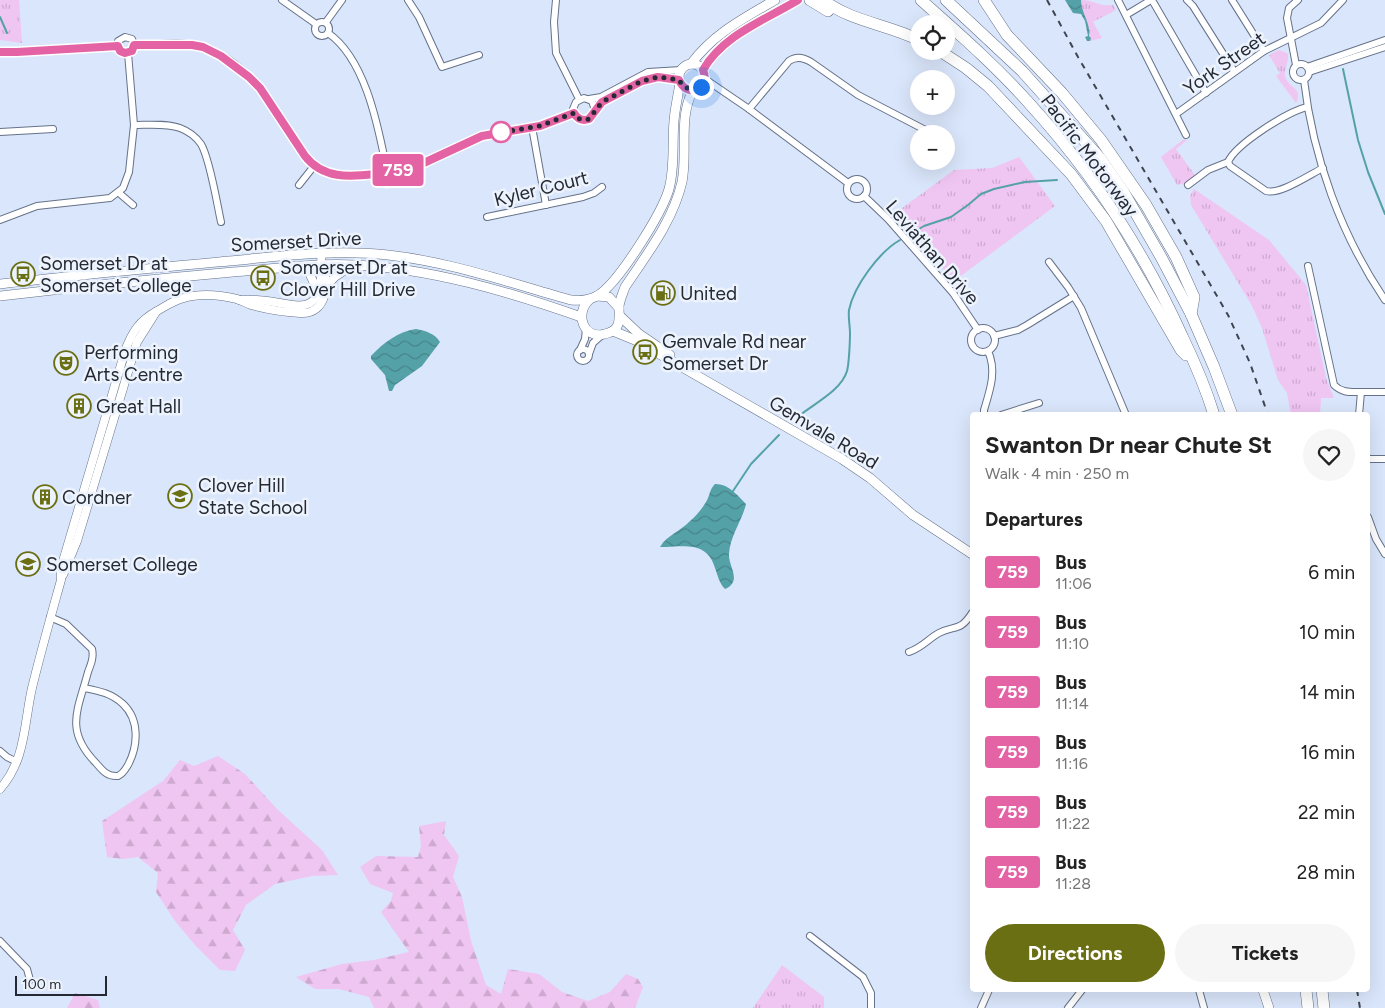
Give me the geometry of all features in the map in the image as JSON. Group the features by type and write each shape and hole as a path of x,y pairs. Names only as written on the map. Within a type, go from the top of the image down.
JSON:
{"highway":[{"path":"810,0 854,24 868,22"},
{"path":"824,0 841,12 910,36"},
{"name":"Pacific Motorway","path":"921,0 988,61 1027,100 1061,139 1102,194 1131,239 1164,297 1194,363 1213,412"},
{"name":"Pacific Motorway","path":"946,0 1022,71 1100,158 1123,191 1191,314 1231,412"},
{"path":"984,0 1007,35 1062,93 1101,140 1146,205 1176,257 1194,297 1191,314"},
{"path":"954,60 988,86 1072,174 1106,221 1181,350 1194,363"},
{"path":"1306,992 1308,1008"},
{"path":"1322,992 1324,1008"}],"main road":[{"path":"694,90 686,107 683,171 674,206 661,232 625,287 621,297 619,322 613,331 602,335 590,332 581,317 583,307 612,284 620,274 666,200 673,165 674,122 681,70 691,64 708,43 723,31 775,0"},
{"path":"680,81 686,89 694,90 701,87 708,61 730,40 798,0"},
{"path":"691,64 698,66 704,75"},
{"name":"Somerset Drive","path":"0,284 106,272 321,253 356,252 423,260 571,300 609,297 620,312"},
{"name":"Somerset Drive","path":"0,296 123,282 306,266 353,265 428,274 479,286 560,309 581,317"},
{"name":"Gemvale Road","path":"620,312 639,334 702,379"},
{"name":"Gemvale Road","path":"613,331 635,340 860,470 913,515 970,553"},
{"path":"1264,992 1269,1008"}],"street":[{"path":"282,0 316,24"},
{"path":"326,22 342,0"},
{"path":"408,0 422,22 442,67 479,55"},
{"path":"556,0 554,22 556,52 579,99"},
{"path":"1118,0 1186,135"},
{"path":"1126,14 1152,0 1206,94"},
{"path":"1187,0 1193,6 1234,72"},
{"path":"1232,0 1264,51"},
{"path":"1298,0 1289,8 1287,14 1296,65 1292,75 1298,80 1304,80"},
{"name":"York Street","path":"1176,114 1264,51 1322,23 1343,0"},
{"path":"326,22 320,21 316,24 314,31 317,35 322,36 328,33"},
{"path":"326,22 329,27 328,33"},
{"path":"328,33 345,49 356,69 375,112 385,161"},
{"path":"124,37 132,39 134,45 132,51 128,53 122,52 118,46 118,41 124,37"},
{"path":"1308,69 1385,40"},
{"path":"134,45 192,45 203,47 221,56 249,77 260,88 305,156 314,166 324,172 336,175 357,176 375,174"},
{"path":"0,52 118,46"},
{"path":"1308,69 1385,47"},
{"path":"0,220 37,206 105,199 119,193 123,188 128,179 134,125 128,53"},
{"path":"749,109 785,64 792,59 800,58 811,62 858,95 916,125"},
{"path":"1296,65 1302,64 1308,69"},
{"path":"1308,69 1307,78 1304,80 1307,107 1322,168 1337,208 1361,260 1385,300"},
{"path":"579,99 601,97 648,72 681,70"},
{"name":"Leviathan Drive","path":"704,75 848,183"},
{"path":"579,99 574,105 574,113 579,119 586,120 592,116 602,102 648,78 658,77 680,81"},
{"path":"589,99 594,104 595,110"},
{"path":"1188,185 1212,168 1228,162 1232,154 1268,126 1290,113 1307,107"},
{"path":"396,170 415,167 482,136 532,127 574,113"},
{"path":"134,125 172,126 186,130 196,139 205,154 221,222"},
{"path":"532,127 546,205"},
{"path":"0,132 53,129"},
{"path":"385,161 393,164 396,170 393,180 387,183 378,180 375,174 378,164 385,161"},
{"path":"1228,162 1230,166 1266,191 1272,193 1322,168"},
{"path":"299,184 314,166"},
{"name":"Leviathan Drive","path":"857,178 864,181 867,188 864,196 856,199 850,197 846,191 848,183 857,178"},
{"name":"Kyler Court","path":"487,217 502,212 583,197 602,188"},
{"path":"119,193 133,205"},
{"name":"Leviathan Drive","path":"864,196 888,219 954,293 978,330"},
{"path":"239,300 252,298 302,306 310,304 319,294 322,265 321,253"},
{"path":"1049,262 1074,296 1125,412"},
{"path":"0,789 18,762 32,690 61,580 61,568 127,345 134,330 148,315 167,304 190,296 206,295 239,300 251,305 304,313 313,310 320,305 325,296 325,273 322,265"},
{"path":"326,286 335,276 353,265"},
{"path":"306,266 319,294"},
{"path":"1308,266 1334,385 1338,390 1344,392 1385,392"},
{"path":"984,412 993,374 992,359 988,351 994,345 994,336 1018,330 1074,296"},
{"path":"586,328 585,339 577,353 580,360 585,364 593,343 602,335"},
{"name":"Leviathan Drive","path":"988,351 981,352 974,348 971,338 978,330 987,329 994,336"},
{"path":"580,350 586,350 589,354"},
{"path":"1359,412 1361,392"},
{"path":"1010,412 1040,402"},
{"path":"1370,459 1385,459"},
{"path":"1370,522 1376,539 1385,554"},
{"path":"909,652 920,648 940,632 955,629 962,625 970,615"},
{"path":"50,617 66,624 92,649 92,658 84,688 76,719 76,730 83,748 103,770 110,776 118,776 126,769 135,750 134,720 130,711 116,698 105,692 84,688"},
{"path":"0,751 18,762"},
{"path":"810,936 863,977 871,993 871,1008"},
{"path":"0,941 27,969 30,980"},
{"path":"981,1008 988,992"},
{"path":"1068,1008 1080,992"},
{"path":"1200,992 1204,1008"}],"green space":[{"path":"0,0 19,0 22,43 0,40"},
{"path":"1081,0 1113,5 1116,10 1093,22 1102,38 1090,41 1091,38"},
{"path":"1279,50 1288,55 1285,76 1297,91 1298,98 1296,103 1276,76 1280,73 1269,55"},
{"path":"1184,139 1186,141 1176,149 1195,175 1186,183 1177,185 1161,157"},
{"path":"1019,157 1055,206 954,281 894,214 954,170 992,168"},
{"path":"1194,189 1269,240 1306,285 1326,378 1334,398 1321,398 1320,412 1290,412 1287,393 1278,380 1262,328 1251,304 1191,205 1190,196"},
{"path":"218,756 245,774 277,809 322,850 338,875 312,876 275,884 246,905 233,930 245,950 235,971 220,970 195,945 175,921 156,892 158,873 138,857 123,859 107,857 102,821 163,781 180,760 194,766"},
{"path":"446,821 444,835 459,856 453,877 462,897 471,941 486,985 501,994 508,969 539,974 562,992 588,1001 610,992 626,974 638,979 643,987 635,1008 374,1008 369,997 339,989 315,989 296,977 342,964 374,960 409,952 381,912 391,901 393,893 370,884 360,867 376,856 418,857 421,846 419,826"},
{"path":"782,965 824,997 824,1008 753,1008"},
{"path":"75,993 98,1000 100,1008 67,1008"}],"water":[{"path":"1065,0 1081,0 1089,27 1090,41 1087,41 1085,37 1088,36 1085,21 1081,14 1073,13"},
{"path":"416,329 433,334 440,342 422,366 395,385 392,391 389,391 385,375 371,359 371,356 392,338 403,332"},
{"path":"715,484 729,488 746,504 730,547 729,559 734,578 730,586 725,589 720,582 711,559 700,549 685,546 660,547 666,539 699,512"}],"waterway":[{"path":"0,17 7,33"},
{"path":"1343,69 1358,140 1368,172 1385,214"},
{"path":"909,235 924,226 951,217 981,194 994,189 1025,182 1057,180"},
{"path":"794,420 832,392 844,379 848,363 849,310 856,291 876,261 892,245 900,240"},
{"path":"733,491 751,464 779,435"}],"railway":[{"path":"1047,0 1078,57 1228,315 1250,363 1267,412"},
{"path":"1357,992 1360,1008"}],"bus line":[{"name":"759","path":"0,52 118,46 120,51 128,53 132,51 134,45 186,44 203,47 221,56 255,82 308,161 314,166 324,172 336,175 357,176 375,174 378,180 387,183 393,180 396,170 410,169 482,136 540,126 574,113 579,119 589,119 602,102 648,78 668,77 679,80 686,89 698,89 705,79 703,70 708,61 724,44 798,0"}],"place":[{"name":"Somerset Dr at Somerset College","path":"23,274"},
{"name":"Somerset Dr at Clover Hill Drive","path":"263,278"},
{"name":"United","path":"663,293"},
{"name":"Gemvale Rd near Somerset Dr","path":"645,352"},
{"name":"Performing Arts Centre","path":"66,363"},
{"name":"Great Hall","path":"79,406"},
{"name":"Clover Hill State School","path":"180,496"},
{"name":"Cordner","path":"45,497"},
{"name":"Somerset College","path":"28,564"}],"route":[{"path":"501,132 498,133 540,126 574,113 579,119 589,119 602,102 648,78 668,77 679,80 686,89 691,90 701,87"}]}
